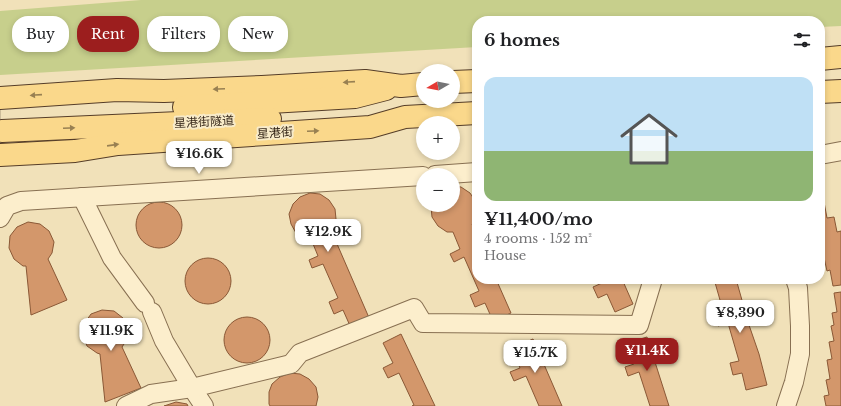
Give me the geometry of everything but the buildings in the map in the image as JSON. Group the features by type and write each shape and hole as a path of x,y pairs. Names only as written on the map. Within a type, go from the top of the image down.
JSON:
{"main road":[{"path":"825,58 841,57"},
{"path":"1,115 117,90 164,91 365,81 401,86 416,85"},
{"path":"460,82 472,81"},
{"path":"825,92 841,91"},
{"name":"星港街隧道","path":"1,115 266,119 356,113 405,117"},
{"name":"星港街","path":"0,155 75,151 125,144 370,127 405,117 472,113"}],"street":[{"path":"825,154 841,151"},
{"path":"460,173 472,172"},
{"path":"0,218 7,206 21,201 416,176"},
{"path":"82,197 112,258 148,308 164,341 204,406"},
{"path":"126,406 151,394 192,388 292,364 300,353 414,308 423,322 639,325 651,284"},
{"path":"786,406 794,382 800,354 800,326 797,284"}],"green space":[{"path":"141,0 841,0 841,26 825,27 825,16 472,16 472,47 0,75 0,11"}]}
